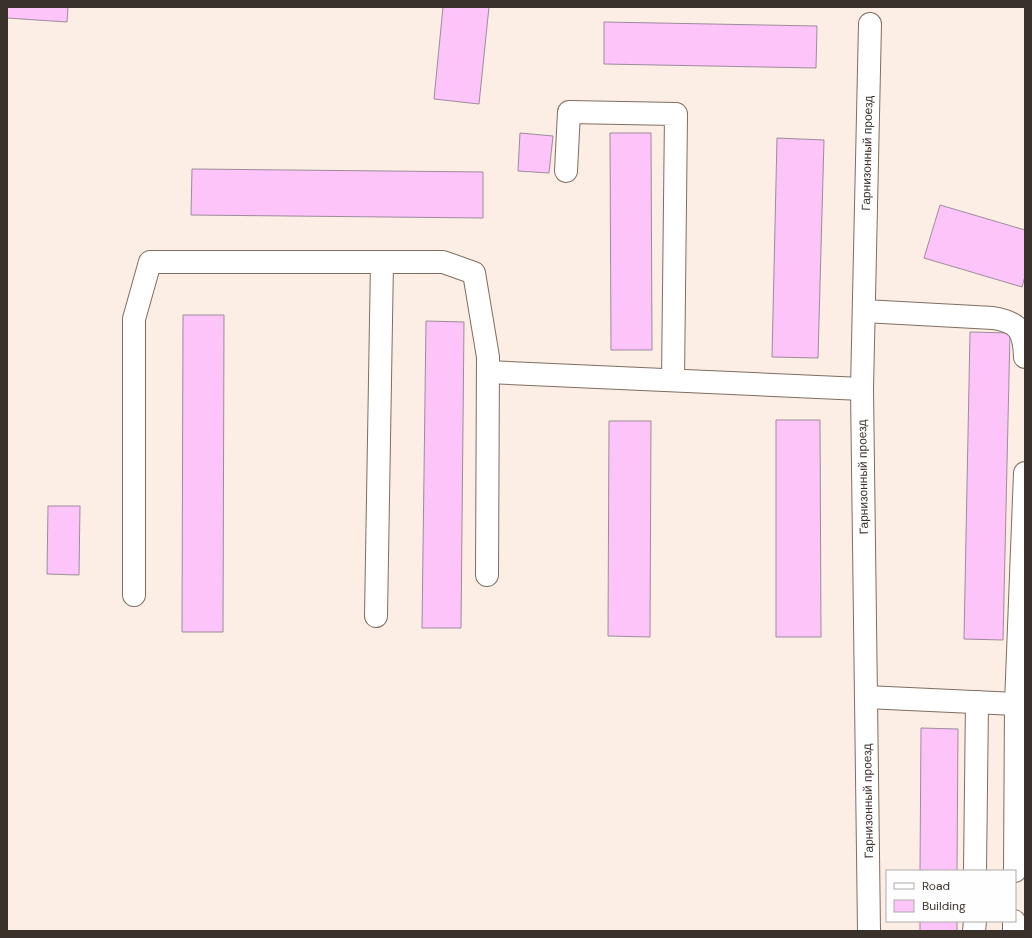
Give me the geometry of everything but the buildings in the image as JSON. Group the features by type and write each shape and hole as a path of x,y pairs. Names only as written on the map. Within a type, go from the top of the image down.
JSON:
{"street":[{"name":"Гарнизонный проезд","path":"870,24 862,388 870,931"},
{"path":"566,171 569,112 676,114 673,380"},
{"path":"134,595 134,319 150,262 443,262 474,273 488,358 487,575"},
{"path":"376,616 382,262"},
{"path":"864,311 993,318 1004,320 1015,324 1023,336 1025,357"},
{"path":"488,372 862,388"},
{"path":"1015,870 1016,704 1025,472"},
{"path":"866,697 1016,704"},
{"path":"975,870 977,702"}]}
